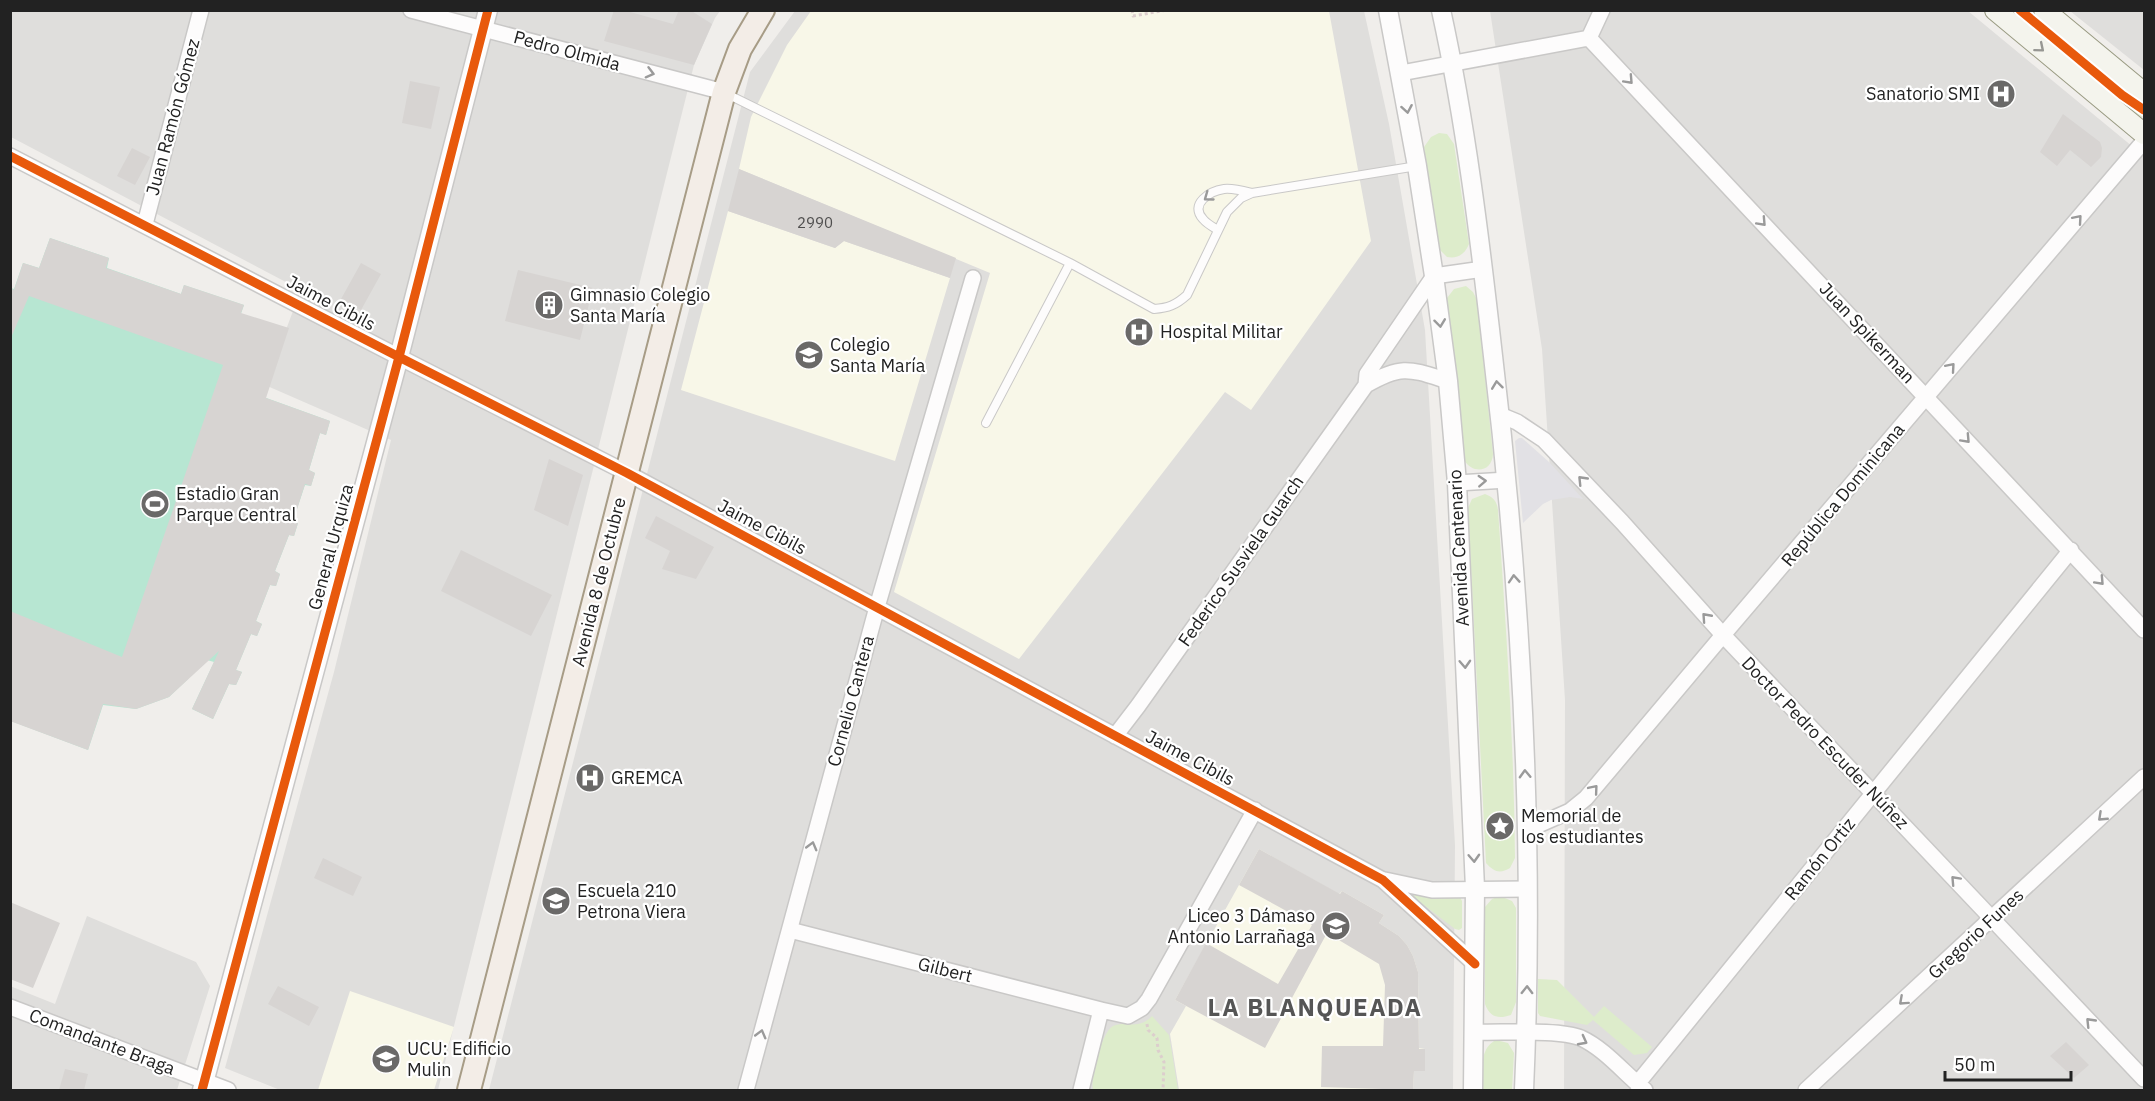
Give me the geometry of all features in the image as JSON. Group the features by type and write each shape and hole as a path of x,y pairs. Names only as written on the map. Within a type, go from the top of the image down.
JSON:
{"main road":[{"name":"Avenida 8 de Octubre","path":"468,1090 724,92 740,50 763,10"},
{"path":"1995,10 2145,134"},
{"path":"2044,10 2145,93"}],"street":[{"name":"Juan Ramón Gómez","path":"145,224 201,10"},
{"name":"Pedro Olmida","path":"411,10 724,92"},
{"name":"General Urquiza","path":"204,1086 399,357 488,10"},
{"name":"Avenida Centenario","path":"1388,10 1401,73 1434,276 1448,381 1457,483 1475,888 1473,1090"},
{"path":"1441,10 1453,64 1483,269 1508,480 1520,652 1527,830 1527,1033 1524,1090"},
{"path":"1401,73 1588,38 1602,10"},
{"name":"Juan Spikerman","path":"1588,38 2145,630"},
{"name":"República Dominicana","path":"1527,830 1570,811 1586,798 2145,141"},
{"name":"Jaime Cibils","path":"10,156 627,473 1383,880 1475,964"},
{"path":"1434,276 1483,269"},
{"name":"Federico Susviela Guarch","path":"1366,385 1367,374 1434,276"},
{"name":"Cornelio Cantera","path":"746,1090 877,607 973,278"},
{"name":"Federico Susviela Guarch","path":"1115,736 1366,385 1391,372 1409,369 1448,381"},
{"name":"Doctor Pedro Escuder Núñez","path":"1500,415 1517,422 1544,440 1622,522 1723,635 2145,1079"},
{"path":"1457,483 1508,480"},
{"name":"Ramón Ortiz","path":"1641,1087 1873,794 2071,550"},
{"name":"Gregorio Funes","path":"1806,1090 2145,777"},
{"path":"1081,1090 1101,1010 1123,1016 1142,1008 1149,999 1255,810"},
{"name":"Jaime Cibils","path":"1383,880 1432,890 1528,889"},
{"name":"Gilbert","path":"790,930 1101,1010"},
{"name":"Comandante Braga","path":"10,1007 204,1086 228,1090"},
{"path":"1475,1032 1566,1035 1580,1038 1598,1050 1641,1087"}],"lane":[{"path":"724,92 1070,263 1154,309 1168,308 1179,303 1187,295 1218,230 1232,205 1241,198 1254,193 1417,166"},
{"path":"1218,230 1203,220 1198,207 1201,201 1209,194 1227,188 1254,193"},
{"path":"986,423 1070,263"}],"path":[{"path":"1132,10 1133,16 1167,10"},
{"path":"1142,1008 1148,1030 1157,1038 1158,1050 1164,1062 1163,1090"}],"shaded area":[{"path":"10,11 720,11 694,65 438,1090 280,1090 225,1068 334,672 391,440 265,385 301,290 11,137"},
{"path":"795,11 1364,11 1389,124 1425,330 1455,845 1453,1090 489,1090 750,72"},
{"name":"Hospital Militar","path":"811,11 1329,11 1371,241 1251,410 1225,392 1019,659 894,592 990,273 739,169 751,117 787,45"},
{"path":"1490,11 1968,11 2144,156 2144,1090 1564,1090 1565,700 1542,349"},
{"path":"2070,11 2144,11 2144,70"},
{"name":"Colegio Santa María","path":"728,211 835,248 844,241 950,278 895,461 681,390"},
{"path":"1522,438 1549,462 1583,499 1570,497 1551,500 1543,504 1523,523 1515,441"},
{"path":"1259,849 1339,894 1342,891 1384,915 1379,923 1399,936 1407,945 1418,972 1419,1048 1425,1049 1425,1071 1414,1071 1413,1090 1179,1090 1170,1034 1186,1006 1175,1000"},
{"path":"87,916 196,962 210,986 177,1090 11,1090 10,986 55,1004"},
{"name":"UCU: Edificio Mulin","path":"350,991 454,1027 434,1090 318,1090"}],"green space":[{"path":"2012,11 2030,11 2144,105 2144,114 2141,117"},
{"path":"1439,133 1447,134 1454,144 1469,244 1463,253 1455,257 1447,257 1438,248 1424,147 1431,137"},
{"name":"Estadio Gran Parque Central","path":"50,238 109,258 107,268 181,294 184,285 244,305 223,365 250,392 330,421 326,435 320,433 309,470 315,473 311,486 305,485 293,521 298,523 294,536 289,535 275,571 280,574 276,586 270,585 256,621 262,624 257,636 251,634 236,670 242,672 236,685 229,684 213,719 192,709 214,662 200,658 188,679 169,697 136,709 103,705 88,750 11,721 11,288 14,289 23,263 39,268"},
{"path":"1466,286 1477,300 1493,454 1489,465 1481,469 1472,468 1464,460 1446,303 1454,289"},
{"path":"1485,494 1494,500 1498,510 1507,640 1515,858 1510,868 1503,871 1494,870 1486,863 1468,508 1472,499"},
{"path":"1391,884 1460,897 1462,928 1455,929 1420,902"},
{"path":"1500,896 1512,901 1516,908 1516,1002 1511,1015 1503,1017 1492,1015 1485,1004 1485,907 1492,899"},
{"path":"1538,979 1557,980 1594,1017 1604,1006 1652,1047 1647,1053 1634,1055 1593,1020 1587,1025 1540,1016 1538,1013"},
{"path":"1152,1016 1169,1035 1178,1090 1093,1090 1093,1076 1098,1056 1109,1030 1118,1024 1142,1023"},
{"path":"1496,1040 1508,1043 1514,1053 1512,1090 1482,1090 1484,1055 1490,1044"}],"building":[{"path":"614,10 623,10 673,24 679,10 690,10 712,24 694,65 604,41"},
{"path":"410,81 440,87 431,129 402,123"},
{"path":"2063,114 2100,142 2101,157 2091,167 2070,150 2057,166 2040,152"},
{"path":"132,148 150,157 135,185 117,176"},
{"path":"739,169 956,258 950,278 844,241 835,248 728,211"},
{"path":"50,238 109,258 106,268 181,294 184,285 244,305 241,313 289,328 266,398 330,421 326,435 320,433 309,470 315,473 311,486 305,484 293,522 298,523 294,536 289,535 275,571 280,574 276,586 270,585 256,621 262,624 257,636 251,634 236,670 242,672 236,685 229,684 213,719 192,709 219,651 169,697 136,709 103,704 88,750 10,721 10,611 122,657 223,365 29,296 10,340 10,288 14,290 23,263 39,268"},
{"path":"361,263 381,274 361,310 341,299"},
{"name":"Gimnasio Colegio Santa María","path":"518,270 593,288 580,340 505,321"},
{"path":"549,459 583,475 568,526 534,510"},
{"path":"656,516 714,547 696,579 662,569 670,551 645,538"},
{"path":"461,550 552,595 531,636 441,591"},
{"path":"1259,849 1340,894 1342,891 1384,915 1379,923 1399,936 1407,945 1418,972 1419,1049 1425,1049 1425,1071 1414,1071 1413,1090 1321,1087 1322,1046 1383,1046 1385,985 1379,964 1327,933 1265,1048 1175,1000 1206,943 1278,984 1312,925 1239,885"},
{"path":"323,858 362,877 353,896 314,878"},
{"path":"10,902 60,923 33,988 10,979"},
{"path":"278,986 319,1007 309,1026 268,1004"},
{"path":"2066,1042 2089,1065 2074,1078 2050,1056"},
{"path":"65,1069 88,1074 84,1090 59,1090"}],"cycle path":[{"path":"202,1090 399,357 488,10"},
{"path":"2020,10 2122,95 2144,110"},
{"path":"10,156 627,473 1383,880 1475,964"}],"place":[{"name":"Sanatorio SMI","path":"2001,94"},
{"name":"Gimnasio Colegio Santa María","path":"549,305"},
{"name":"Hospital Militar","path":"1139,332"},
{"name":"Colegio Santa María","path":"809,355"},
{"name":"Estadio Gran Parque Central","path":"155,504"},
{"name":"GREMCA","path":"590,778"},
{"name":"Memorial de los estudiantes","path":"1500,826"},
{"name":"Escuela 210 Petrona Viera","path":"556,901"},
{"name":"Liceo 3 Dámaso Antonio Larrañaga","path":"1336,926"},
{"name":"UCU: Edificio Mulin","path":"386,1059"}],"district":[{"name":"LA BLANQUEADA","path":"1315,1008"}]}
